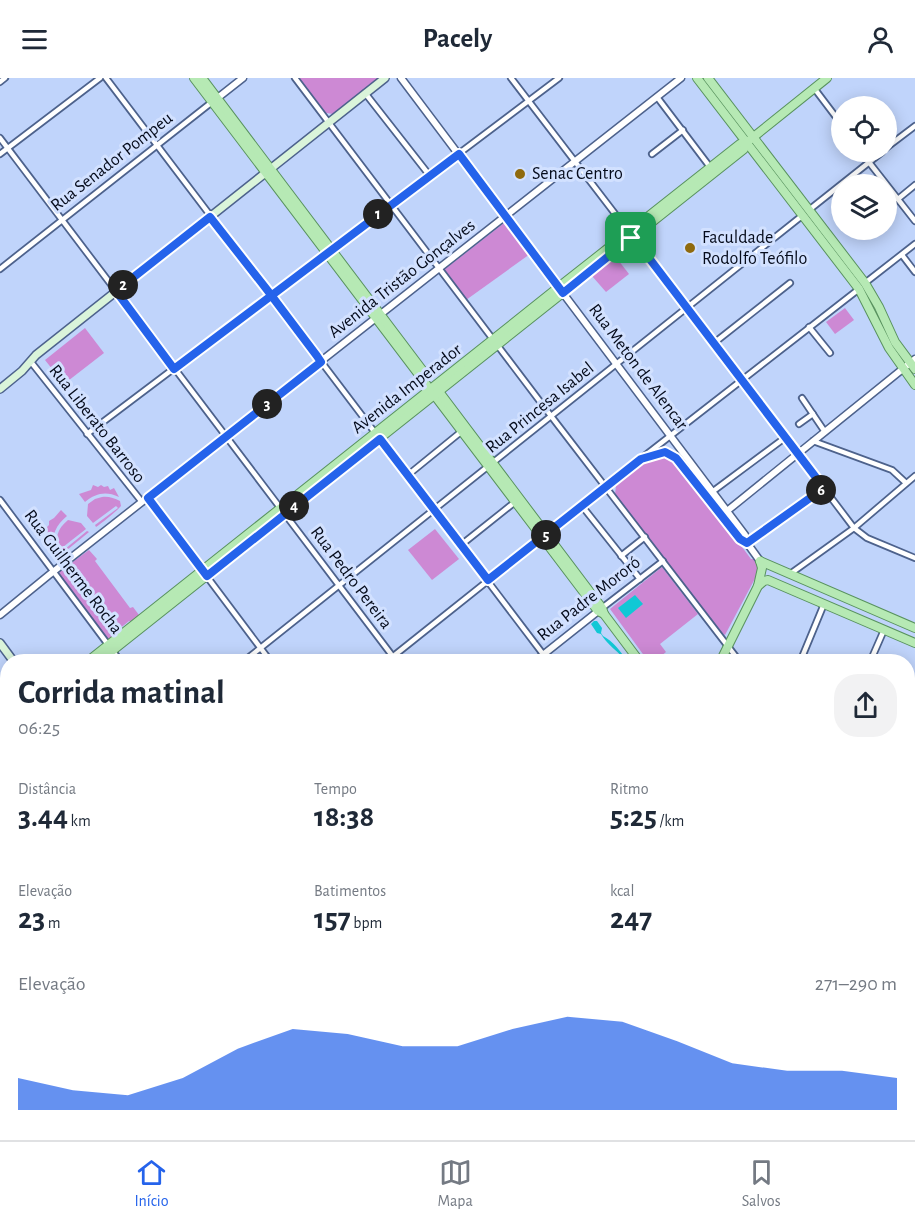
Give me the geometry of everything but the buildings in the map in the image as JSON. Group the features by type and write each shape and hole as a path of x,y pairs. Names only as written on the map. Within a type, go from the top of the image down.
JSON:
{"main road":[{"path":"194,78 215,100 634,654"},
{"path":"202,78 215,100"},
{"path":"0,389 22,371 36,355 385,78"},
{"path":"697,78 746,142 806,213"},
{"path":"708,78 806,213 879,306 895,342 913,363"},
{"name":"Avenida Imperador","path":"100,654 561,290 710,167 753,137 827,78"},
{"name":"Avenida Imperador","path":"631,234 744,149 746,142"},
{"path":"862,286 889,348 915,385"},
{"path":"435,390 462,431 491,465 515,502 545,536"},
{"path":"760,561 915,628"},
{"path":"724,654 758,586 762,568 760,561"},
{"path":"758,586 764,580 768,580 915,643"},
{"name":"Avenida Imperador","path":"105,654 111,647"}],"street":[{"path":"0,82 5,78"},
{"path":"0,154 100,78"},
{"path":"106,78 543,654"},
{"name":"Rua Senador Pompeu","path":"0,269 243,78"},
{"path":"295,78 734,654"},
{"name":"Rua Meton de Alencar","path":"401,78 745,535 747,543 760,561"},
{"path":"512,78 854,528 867,538 915,558"},
{"path":"87,434 559,78"},
{"name":"Avenida Tristão Gonçalves","path":"0,615 681,78"},
{"path":"814,88 831,110"},
{"path":"365,93 430,176"},
{"path":"657,97 710,167"},
{"path":"897,140 915,126"},
{"path":"652,154 683,130"},
{"name":"Rua Pedro Pereira","path":"0,138 392,654"},
{"path":"869,162 915,221"},
{"name":"Rua Princesa Isabel","path":"253,654 869,162"},
{"path":"898,199 915,186"},
{"path":"396,654 915,244"},
{"path":"902,255 915,272"},
{"path":"714,343 790,283"},
{"path":"809,327 830,353"},
{"name":"Rua Liberato Barroso","path":"30,362 142,502"},
{"path":"727,511 903,368 913,363"},
{"path":"802,398 825,432"},
{"path":"799,424 813,414"},
{"path":"408,475 462,431"},
{"path":"712,492 786,437"},
{"path":"813,441 892,470 906,483"},
{"path":"641,459 665,452 676,458 740,539 747,543 824,488"},
{"path":"790,574 854,528 915,476"},
{"name":"Rua Liberato Barroso","path":"148,498 265,654"},
{"name":"Rua Guilherme Rocha","path":"0,500 116,654"},
{"path":"461,545 515,502"},
{"path":"582,506 640,579"},
{"path":"621,556 645,537"},
{"name":"Rua Padre Mororó","path":"543,654 663,561"},
{"path":"803,654 824,604"},
{"path":"874,654 884,630"}],"shaded area":[{"path":"299,78 379,78 333,114 326,113"},
{"path":"504,223 508,224 530,254 466,300 444,270"},
{"path":"615,256 629,274 606,292 592,276"},
{"path":"845,308 854,320 835,334 826,322"},
{"path":"85,328 104,353 64,384 45,360"},
{"path":"665,454 677,460 758,566 759,571 725,635 615,495 616,485 654,456"},
{"path":"93,485 108,486 110,490 114,488 119,497 101,494 85,502 79,494 91,490"},
{"path":"102,497 118,500 121,506 96,527 95,525 118,508 116,506 93,523 87,516 88,504"},
{"path":"61,510 67,516 55,531 54,549 52,549 51,544 47,542 49,538 46,536 48,531 46,528 49,521"},
{"path":"68,520 81,523 86,529 63,547 65,549 87,531 89,532 67,550 60,552 57,546 58,534"},
{"path":"435,529 459,559 432,580 408,550"},
{"path":"89,550 130,608 133,607 139,615 132,623 129,621 118,630 119,633 110,640 59,575 60,571"},
{"path":"662,567 698,614 660,644 666,652 664,654 643,654 610,609"},
{"path":"635,595 643,604 626,618 618,608"},
{"path":"597,621 602,628 603,636 622,654 609,644 601,634 597,633 591,624"}],"place":[{"name":"Senac Centro","path":"520,174"},
{"name":"Faculdade Rodolfo Teófilo","path":"690,248"}],"route":[{"path":"631,238 563,293 459,154 298,275 271,296 174,369 116,291 210,217 268,291 271,296 321,362 148,498 207,576 380,439 488,580 641,459 665,452 676,458 740,539 747,543 824,488 633,237 631,238"}]}
